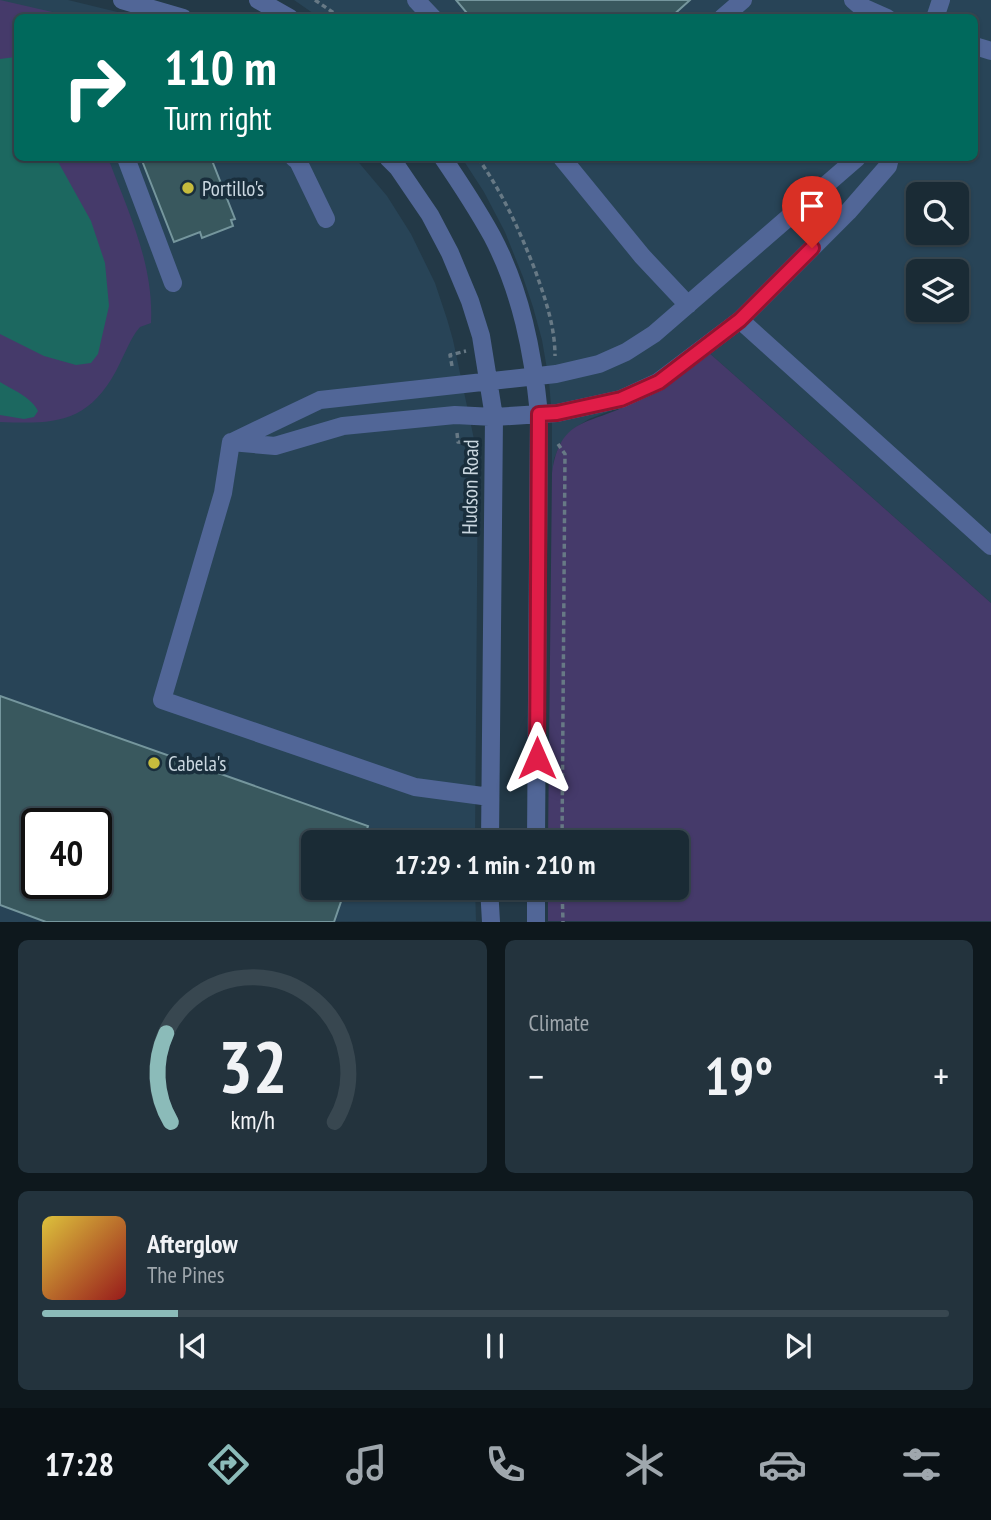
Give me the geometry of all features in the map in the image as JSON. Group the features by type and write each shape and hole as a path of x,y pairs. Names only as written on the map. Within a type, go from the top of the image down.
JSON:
{"street":[{"path":"122,0 169,14"},
{"path":"258,0 283,14"},
{"path":"416,0 429,14"},
{"path":"727,14 743,0"},
{"path":"853,0 878,14"},
{"path":"128,161 173,283"},
{"path":"298,161 326,219"},
{"name":"Hudson Road","path":"391,161 430,215 450,253 481,336 494,416 489,830"},
{"path":"445,161 492,237 515,288 535,375 539,414 536,830"},
{"path":"565,161 642,256 688,305"},
{"path":"231,442 320,400 556,373 599,364 626,352 654,334 854,161"},
{"path":"231,442 275,446 343,426 455,415 557,413 621,399 659,382 740,320 848,212 888,166 889,161"},
{"path":"740,320 991,546"},
{"path":"231,442 223,494 162,700 415,787 490,797"},
{"path":"490,900 491,922"},
{"path":"536,900 536,922"}],"path":[{"path":"315,0 335,14"},
{"path":"480,161 518,226 548,309 555,342"},
{"path":"558,445 565,454 566,464 562,830"},
{"path":"562,900 563,922"}],"shaded area":[{"path":"0,0 68,0 126,14 14,14 14,161 358,161 387,196 411,234 435,283 447,319 478,458 475,830 301,830 301,900 475,900 476,921 0,922"},
{"path":"0,0 61,14 14,14 14,161 109,161 144,259 151,301 151,323 140,327 136,332 105,388 81,411 53,421 0,422"},
{"path":"294,0 991,0 991,603 707,351 626,405 589,419 573,429 560,444 552,473 552,418 542,340 523,277 505,232 464,161 978,161 978,14 314,14"},
{"path":"14,57 14,161 58,161 91,221 105,263 109,306 98,354 91,363 76,365 44,356 0,334 0,59"},
{"path":"707,351 991,603 991,921 548,921 548,900 689,900 689,830 548,830 552,473 556,455 561,442 577,426 626,406"},
{"path":"0,382 31,402 38,411 34,417 24,419 0,415"}],"building":[{"path":"456,0 690,0 674,14 468,14"},
{"name":"Portillo's","path":"142,161 212,161 235,219 231,220 233,226 202,238 200,232 174,242"},
{"path":"0,696 368,826 367,830 301,830 301,900 342,900 334,922 46,922 0,905"}],"place":[{"name":"Portillo's","path":"188,188"},
{"name":"Cabela's","path":"154,763"}],"route":[{"path":"537,758 539,414 557,413 621,399 659,382 740,320 812,248"}]}
